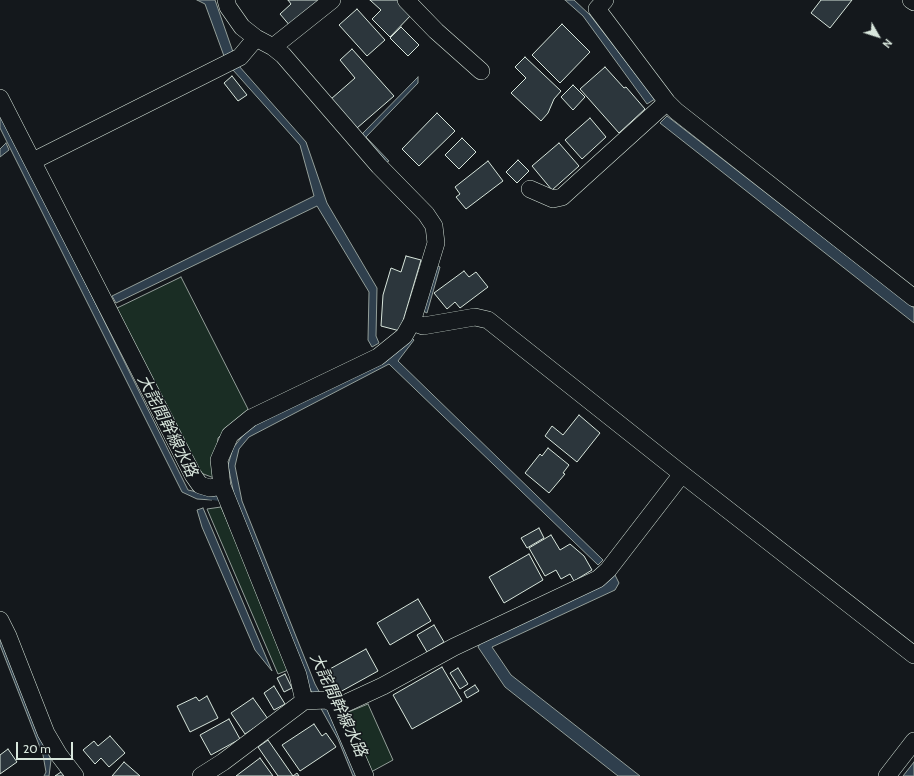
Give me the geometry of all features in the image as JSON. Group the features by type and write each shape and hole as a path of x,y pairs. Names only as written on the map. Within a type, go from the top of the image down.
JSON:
{"street":[{"path":"226,0 228,7 242,27 283,55 379,166 426,214 434,226 436,243 412,322 404,336 378,357 250,418 230,435 219,460 222,486 229,506 298,675 319,701 365,776"},
{"path":"273,47 332,0"},
{"path":"406,0 436,31 481,70"},
{"path":"597,3 667,102 676,111 914,298"},
{"path":"34,161 240,57 256,38"},
{"path":"0,98 34,161 192,475 200,485 210,488 222,486"},
{"path":"530,189 553,199 562,196 667,102"},
{"path":"412,322 423,326 475,317 488,320 914,655"},
{"path":"202,776 319,701 344,704 383,686 454,647 598,579 608,570 682,474"},
{"path":"0,620 8,636 46,733 59,755 75,776"},
{"path":"887,776 914,741"}],"green space":[{"path":"181,277 248,409 218,438 214,478 201,473 115,309"},
{"path":"221,507 291,669 278,674 207,509"},
{"path":"368,704 393,760 371,772 346,713"}],"water":[{"path":"197,0 215,0 233,52 224,56 205,4"},
{"path":"565,0 574,0 590,15 655,99 647,104 583,16"},
{"path":"239,66 306,142 327,203 377,288 376,336 379,343 372,347 368,340 369,292 317,206 116,303 112,296 314,196 300,145 233,70"},
{"path":"418,77 418,83 366,137 389,161 385,163 361,139 363,133"},
{"path":"0,111 188,490 211,495 212,500 197,499 182,492 0,128"},
{"path":"667,116 914,308 914,323 660,123"},
{"path":"6,143 9,150 0,157 0,149"},
{"path":"436,265 440,267 427,313 423,311"},
{"path":"412,338 414,340 398,361 603,560 598,565 389,364 249,437 239,449 235,466 242,501 315,684 343,735 360,776 353,776 338,739 309,687 235,500 228,465 233,448 248,429 386,359"},
{"path":"203,508 272,671 255,650 202,527 197,510"},
{"path":"615,575 619,583 615,590 492,647 511,675 640,776 618,776 505,687 478,647 481,642 603,585"},
{"path":"0,635 51,760 49,776 44,776 46,772 43,755 0,645"},
{"path":"914,762 914,776 903,776"}],"building":[{"path":"288,0 322,0 291,27 280,14 291,4"},
{"path":"370,0 399,0 413,13 390,37 372,19 381,10"},
{"path":"821,0 852,0 830,28 811,13"},
{"path":"357,9 385,40 367,56 339,25"},
{"path":"562,24 590,52 560,83 532,55"},
{"path":"401,27 419,45 408,56 390,38"},
{"path":"352,49 394,96 357,128 331,99 355,78 340,60"},
{"path":"525,57 561,91 554,99 548,113 541,121 511,93 526,78 515,67"},
{"path":"605,67 624,88 626,87 645,109 619,133 580,89"},
{"path":"232,76 247,95 238,101 224,83"},
{"path":"573,85 585,97 573,110 561,97"},
{"path":"437,113 455,131 419,166 402,149"},
{"path":"590,118 606,137 582,159 565,140"},
{"path":"462,138 476,152 459,169 445,155"},
{"path":"559,143 579,166 552,190 532,166"},
{"path":"518,160 529,171 517,183 506,172"},
{"path":"488,161 503,181 466,209 456,197 460,194 455,187"},
{"path":"406,256 421,260 400,331 381,326 383,295 391,268 401,272"},
{"path":"464,271 469,277 476,272 488,287 460,308 455,302 447,309 434,293"},
{"path":"579,415 600,433 577,462 545,436 552,426 563,435"},
{"path":"548,448 569,465 563,473 565,474 549,493 525,473 540,454 542,456"},
{"path":"539,528 544,538 527,548 521,538"},
{"path":"551,535 560,550 570,544 584,556 592,570 574,581 570,574 561,579 556,570 545,576 529,548"},
{"path":"529,554 543,580 504,603 489,577"},
{"path":"418,599 431,621 390,645 377,623"},
{"path":"434,625 444,642 427,652 417,635"},
{"path":"366,649 378,671 340,692 328,670"},
{"path":"442,667 462,701 412,729 393,695"},
{"path":"458,668 468,684 460,689 450,673"},
{"path":"285,674 292,688 284,692 277,678"},
{"path":"475,685 479,691 467,698 464,692"},
{"path":"274,686 285,704 274,710 264,693"},
{"path":"207,696 218,718 190,732 177,706 196,697 199,701"},
{"path":"253,698 268,719 245,734 231,713"},
{"path":"229,719 240,739 211,755 200,735"},
{"path":"314,724 322,736 326,733 336,747 300,771 282,745"},
{"path":"110,736 125,753 109,767 101,758 95,764 83,750 94,741 98,746"},
{"path":"268,740 293,776 278,776 258,747"},
{"path":"8,749 17,762 0,774 0,755"},
{"path":"260,758 273,776 236,776"},
{"path":"124,762 140,776 112,776"},
{"path":"61,772 64,776 55,776"}],"waterway":[{"name":"大詫間幹線水路","path":"205,496 224,499"}]}
